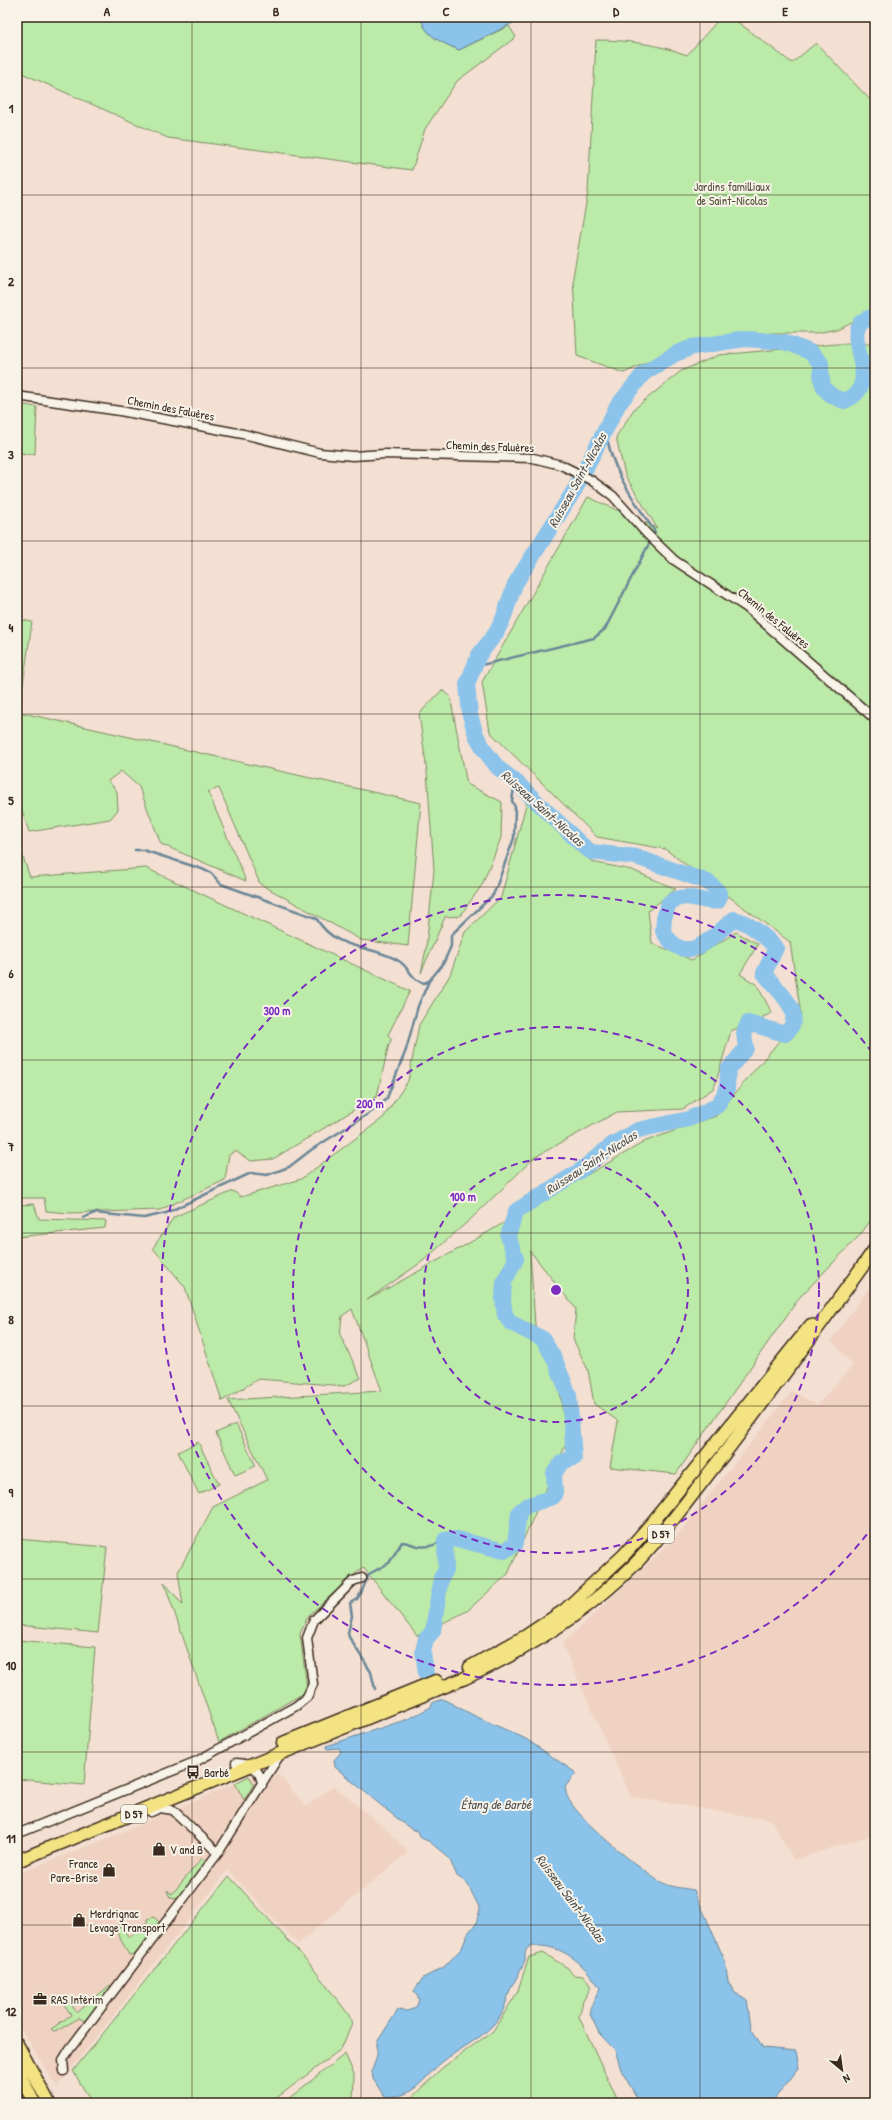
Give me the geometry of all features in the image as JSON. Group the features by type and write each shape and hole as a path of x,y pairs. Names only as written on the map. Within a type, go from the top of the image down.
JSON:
{"main road":[{"name":"D 57","path":"17,1862 282,1752 362,1721 492,1666 529,1646 603,1592 635,1564 667,1527 778,1383 875,1248"},
{"name":"D 57","path":"17,1854 460,1672 526,1636 565,1610 624,1555 652,1523 875,1248"},
{"path":"17,2044 49,2103"},
{"path":"17,2068 27,2091"},
{"path":"17,2077 34,2103"}],"street":[{"name":"Chemin des Faluères","path":"17,396 120,410 243,434 320,453 353,456 384,454 533,458 560,465 591,480 613,496 647,534 674,560 747,608 875,719"},
{"path":"17,1834 197,1761 296,1706 307,1697 313,1684 307,1638 314,1620 353,1581 362,1578"},
{"path":"64,2071 63,2060 69,2050 218,1853 282,1752"},
{"path":"236,1763 250,1766 259,1773 262,1785"},
{"path":"80,1836 160,1808 170,1809 218,1853"}],"shaded area":[{"path":"875,1280 875,1834 794,1860 771,1820 631,1797 562,1644 675,1538 792,1391 817,1405 853,1365 831,1340"},
{"path":"279,1775 306,1806 334,1786 387,1830 408,1852 298,1944 228,1870 57,2087 17,2023 17,1874 108,1838 250,1777"}],"green space":[{"path":"17,17 421,17 423,24 430,34 459,50 509,26 516,37 457,81 425,129 412,170 168,138 17,71"},
{"name":"Jardins familliaux de Saint-Nicolas","path":"721,17 731,17 792,63 816,43 875,105 875,310 837,329 817,333 772,333 696,340 624,373 577,356 573,277 588,192 596,40 642,43 687,55"},
{"path":"836,344 875,344 875,1215 859,1236 799,1298 676,1474 610,1467 618,1421 594,1404 588,1370 573,1339 576,1309 530,1251 535,1325 558,1379 567,1442 508,1574 467,1611 417,1636 363,1567 308,1616 300,1634 307,1688 304,1693 219,1742 164,1582 183,1605 178,1572 213,1507 267,1480 228,1400 382,1391 352,1309 342,1316 340,1335 361,1378 344,1386 258,1379 222,1401 185,1287 153,1248 174,1217 233,1191 241,1197 301,1179 383,1118 408,1081 419,1025 450,975 465,932 501,897 527,801 592,862 632,870 676,889 648,911 652,943 692,960 736,932 758,944 740,974 757,985 772,1013 731,1031 714,1088 683,1109 617,1112 535,1157 473,1217 423,1261 367,1300 646,1141 716,1116 801,1015 790,942 665,849 597,837 490,732 482,682 588,497 657,528 625,475 616,437 634,409 681,371 719,355"},
{"path":"17,404 37,407 35,454 17,453"},
{"path":"17,619 32,622 19,712 421,803 408,946 361,940 260,884 219,788 208,792 246,881 161,844 139,787 121,771 108,781 117,791 118,810 110,819 29,832 17,794"},
{"path":"442,690 450,696 467,784 502,802 501,838 482,885 460,916 445,917 421,973 426,949 434,870 427,772 419,714"},
{"path":"17,841 30,877 146,868 410,991 388,1035 392,1039 389,1044 377,1096 273,1159 251,1161 235,1151 229,1155 225,1180 160,1210 69,1213 46,1211 44,1198 17,1198"},
{"path":"34,1204 39,1219 106,1221 105,1228 17,1237 17,1205"},
{"path":"236,1424 256,1466 235,1475 216,1433"},
{"path":"198,1442 219,1484 199,1494 178,1452"},
{"path":"17,1539 107,1547 98,1633 17,1625"},
{"path":"17,1640 95,1647 84,1785 17,1779"},
{"path":"249,1776 254,1784 244,1800 235,1783"},
{"path":"202,1858 206,1861 178,1899 170,1898 167,1890 172,1894"},
{"path":"229,1876 309,1963 349,2015 352,2024 341,2049 270,2103 92,2103 73,2071"},
{"path":"154,1917 159,1922 158,1926 137,1954 129,1955 115,1929 121,1926 129,1937 135,1933 141,1933 147,1924 147,1919"},
{"path":"543,1953 568,1968 573,1975 584,1976 591,1987 583,2001 579,2017 619,2103 406,2103 442,2068 493,2031 517,1993 529,1957"},
{"path":"110,1985 111,1989 85,2021 79,2018 55,2032 51,2029 71,2015 64,2004 69,2001 77,2013"},
{"path":"345,2054 354,2074 353,2103 283,2103"}],"water":[{"path":"421,17 525,17 459,50 430,34 423,24"},
{"name":"Étang de Barbé","path":"443,1699 473,1715 526,1739 576,1773 565,1787 567,1795 572,1805 594,1829 637,1866 659,1881 671,1886 694,1890 725,1961 728,1982 735,1993 747,1999 751,2028 763,2048 796,2051 799,2068 771,2103 640,2103 621,2070 615,2050 599,2033 590,2014 592,2005 600,1988 589,1973 568,1955 560,1950 541,1946 529,1947 526,1950 525,1961 510,1990 503,2010 488,2030 448,2057 412,2090 397,2096 386,2098 384,2096 373,2079 372,2071 377,2055 377,2042 398,2010 408,2011 417,2006 419,1999 414,1991 423,1978 444,1967 462,1948 468,1933 476,1924 480,1909 467,1883 457,1876 449,1858 430,1842 421,1838 418,1831 411,1829 335,1767 334,1760 341,1752 339,1748 327,1749 326,1746 408,1719 431,1707 432,1703"}],"waterway":[{"name":"Ruisseau Saint-Nicolas","path":"426,1674 423,1651 426,1639 433,1631 441,1578 446,1570 445,1540 457,1539 504,1551 515,1544 519,1512 526,1506 553,1497 555,1492 554,1473 562,1462 574,1458 569,1395 555,1360 543,1339 511,1323 505,1315 503,1300 504,1282 516,1259 508,1236 516,1211 581,1170 613,1144 638,1130 689,1119 717,1106 727,1090 728,1070 746,1048 744,1033 748,1023 785,1034 791,1026 794,1018 788,1002 764,973 776,948 762,935 745,923 734,919 708,941 690,949 681,948 672,942 663,931 664,918 669,903 676,899 689,897 712,902 718,901 720,896 718,891 708,882 636,857 591,852 515,781 498,768 485,751 476,735 470,715 467,684 479,655 496,633 503,619 515,584 575,489 618,405 644,373 675,354 693,347 745,339 785,342 810,352 821,363 821,377 824,387 831,395 844,401 857,392 862,381 862,368 857,342 857,330 862,321 875,316"},
{"path":"473,667 594,638 605,629 655,532 624,484 612,458 606,430"},
{"path":"83,1218 94,1213 144,1218 166,1213 251,1173 267,1175 289,1167 311,1150 376,1109 387,1098 406,1050 418,1006 429,981 443,964 451,946 451,935 493,895 496,888 514,838 515,807 512,801 515,781"},
{"path":"135,850 143,850 202,869 211,873 221,884 316,918 324,929 334,937 354,946 388,955 399,961 416,980 424,983 429,981"},
{"path":"375,1689 371,1672 349,1637 348,1633 352,1616 350,1603 357,1599 361,1593 369,1574 389,1563 402,1542 418,1546 426,1546 434,1545 445,1540"}],"place":[{"name":"Barbé","path":"193,1772"},
{"name":"V and B","path":"159,1849"},
{"name":"France Pare-Brise","path":"109,1870"},
{"name":"Merdrignac Levage Transport","path":"79,1920"},
{"name":"RAS Intérim","path":"40,1999"}]}
